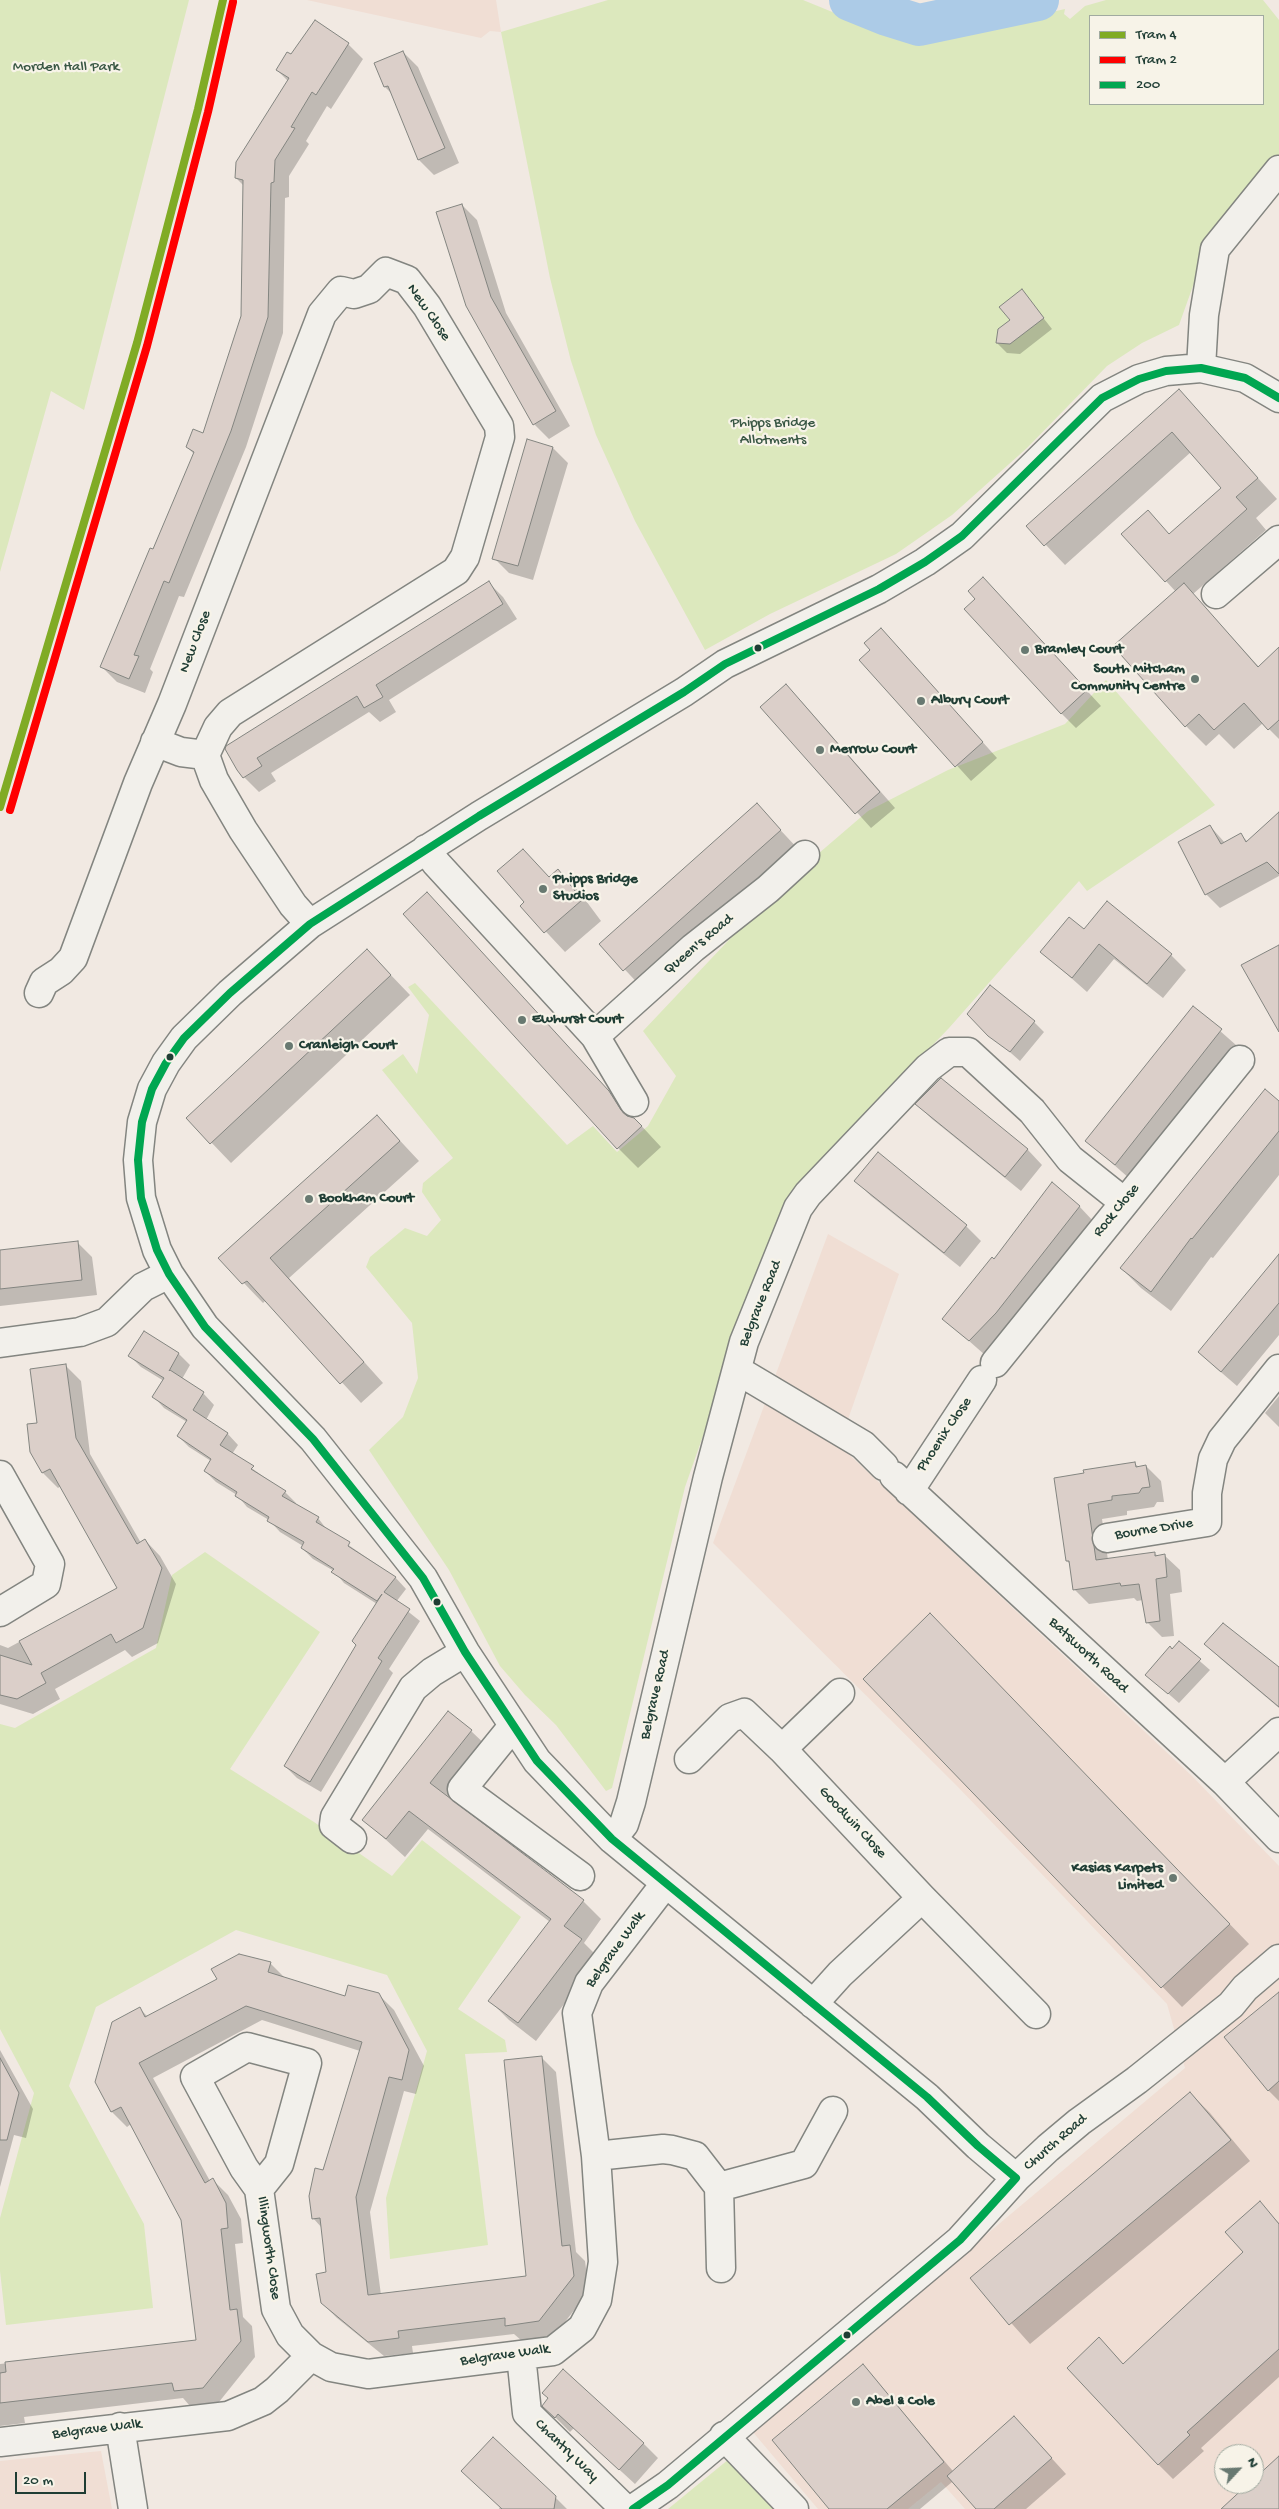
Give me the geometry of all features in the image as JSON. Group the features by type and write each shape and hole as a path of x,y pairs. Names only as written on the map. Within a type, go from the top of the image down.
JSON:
{"street":[{"path":"1201,368 1204,315 1215,249 1279,170"},
{"name":"New Close","path":"39,993 44,982 61,971 73,958 322,314 341,291 354,294 369,289 386,272 407,280 427,306 499,426 500,437 465,557 456,571 230,713 218,727 205,755"},
{"path":"1016,2178 978,2146 927,2097 612,1839 555,1781 513,1726 465,1652 423,1578 313,1439 205,1326 169,1274 157,1250 141,1198 138,1160 142,1122 152,1089 166,1063 184,1038 230,993 310,924 426,849 684,692 725,664 878,589 925,562 962,536 1102,398 1139,379 1166,370 1201,368 1245,378 1279,398"},
{"path":"1216,594 1279,540"},
{"path":"155,742 181,752 205,755 214,780 243,830 293,905 310,924"},
{"path":"426,849 436,863 594,1036 634,1102"},
{"name":"Queen's Road","path":"594,1036 693,948 768,890 805,855"},
{"name":"Belgrave Road","path":"612,1839 624,1824 631,1802 708,1476 744,1342 798,1208 808,1194 928,1068 948,1052 968,1052 1032,1111 1070,1159 1124,1202"},
{"name":"Rock Close","path":"989,1371 1240,1060"},
{"path":"0,1343 80,1332 107,1322 143,1287 169,1274"},
{"name":"Bourne Drive","path":"1107,1538 1207,1522 1207,1493 1213,1459 1222,1440 1279,1369"},
{"name":"Batsworth Road","path":"737,1370 862,1445 1225,1782 1279,1838"},
{"name":"Phoenix Close","path":"896,1478 989,1371"},
{"path":"0,1474 50,1564 46,1584 0,1612"},
{"path":"352,1839 334,1824 335,1817 413,1688 432,1672 465,1652"},
{"path":"782,1749 840,1693"},
{"name":"Goodwin Close","path":"689,1758 730,1718 744,1713 782,1749 922,1898 1036,2014"},
{"path":"513,1726 462,1789 580,1876"},
{"path":"1225,1782 1279,1732"},
{"name":"Belgrave Walk","path":"0,2442 228,2416 247,2409 277,2390 311,2356 332,2367 368,2374 553,2351 582,2328 597,2300 603,2262 596,2156 577,2013 589,1983 665,1884"},
{"path":"813,2004 840,1974 922,1898"},
{"name":"Church Road","path":"633,2509 668,2485 724,2436 960,2240 1016,2178 1074,2126 1137,2080 1231,2005 1245,1988 1279,1959"},
{"name":"Illingworth Close","path":"259,2189 279,2164 307,2063 247,2047 195,2077 244,2168 259,2189 276,2309 290,2335 311,2356"},
{"path":"719,2187 804,2164 833,2111"},
{"path":"596,2156 663,2149 695,2156 719,2187 721,2268"},
{"name":"Chantry Way","path":"521,2355 527,2413 625,2509"},
{"path":"120,2427 132,2509"},
{"path":"724,2436 794,2509"}],"shaded area":[{"path":"307,0 496,0 501,32 490,31 481,38"},
{"path":"828,1234 899,1274 839,1445 1193,1777 1279,1866 1279,2509 965,2509 941,2482 908,2509 818,2509 752,2431 1185,2068 1167,2004 957,1786 713,1543"},
{"path":"101,2451 112,2509 0,2509 0,2461"}],"green space":[{"name":"Morden Hall Park","path":"0,0 189,0 84,410 51,391 0,572"},
{"name":"Phipps Bridge Allotments","path":"608,0 803,0 891,36 982,28 1065,9 1064,14 1070,19 1085,6 1106,0 1263,0 1279,20 1279,163 1208,244 1179,325 1142,343 1107,366 1027,448 952,515 896,554 770,614 705,650 635,521 596,435 571,361 550,278 501,32"},
{"path":"1106,680 1215,805 1087,891 1079,881 949,1028 787,1197 685,1487 612,1788 606,1791 556,1725 525,1695 500,1666 449,1570 369,1450 403,1417 418,1378 412,1323 366,1267 370,1257 405,1228 427,1236 441,1220 422,1192 423,1183 453,1158 382,1070 403,1054 417,1074 429,1015 408,987 415,983 567,1145 593,1126 617,1152 648,1126 676,1076 643,1031 776,890 868,811 948,770 1065,724"},
{"path":"205,1552 320,1632 230,1769 314,1822 392,1876 422,1840 521,1917 458,2009 505,2040 507,2052 465,2054 488,2245 390,2259 386,2198 427,2051 387,1975 236,1930 96,2007 69,2086 144,2224 153,2308 6,2325 0,2271 0,2218 34,2093 0,2029 0,1724 15,1728 156,1648 172,1575"},
{"path":"729,2459 778,2509 668,2509"}],"building":[{"path":"315,20 349,43 316,95 312,92 291,127 295,128 275,160 274,182 271,183 268,317 231,431 169,583 164,581 134,655 139,656 129,679 100,667 150,548 153,549 194,452 186,447 193,429 203,433 241,316 243,180 235,178 236,162 289,78 276,70 287,52 291,54"},
{"path":"403,51 445,148 418,160 388,86 384,87 374,63"},
{"path":"462,204 491,297 556,411 533,425 466,306 436,212"},
{"path":"1022,289 1044,318 1010,344 996,343 998,329 1010,320 999,307"},
{"path":"1179,389 1258,478 1236,497 1247,509 1165,582 1121,534 1148,510 1169,534 1221,488 1172,432 1044,546 1026,526"},
{"path":"527,439 553,447 518,566 492,559"},
{"name":"Bramley Court","path":"983,577 1087,690 1061,714 964,609 975,599 968,591"},
{"path":"489,581 503,604 376,685 383,697 364,708 357,696 257,758 262,766 243,778 225,749 226,746"},
{"name":"South Mitcham Community Centre","path":"1184,583 1258,667 1279,647 1279,720 1268,730 1244,703 1214,730 1199,714 1185,727 1113,646"},
{"name":"Albury Court","path":"881,628 983,742 955,767 859,660 870,650 864,643"},
{"name":"Merrow Court","path":"786,684 880,792 855,814 760,707"},
{"path":"757,803 781,830 623,971 599,944"},
{"path":"1279,812 1279,874 1267,862 1205,895 1178,842 1210,825 1221,844 1241,833 1246,842"},
{"name":"Phipps Bridge Studios","path":"523,849 549,877 558,869 582,900 544,933 520,906 524,902 497,871"},
{"name":"Ewhurst Court","path":"427,892 609,1091 621,1110 627,1116 634,1118 642,1126 617,1149 403,914"},
{"path":"1107,901 1172,954 1147,984 1099,944 1072,978 1040,952 1069,917 1084,929"},
{"path":"1279,945 1279,1032 1241,965"},
{"name":"Cranleigh Court","path":"367,949 391,975 210,1144 186,1118"},
{"path":"990,985 1035,1021 1010,1052 988,1036 967,1014"},
{"path":"1193,1006 1222,1029 1115,1165 1085,1141"},
{"path":"941,1078 1028,1149 1005,1177 915,1104"},
{"path":"1265,1089 1279,1101 1279,1131 1191,1238 1151,1292 1120,1268"},
{"name":"Bookham Court","path":"377,1115 400,1141 270,1258 364,1362 340,1384 247,1281 242,1284 218,1258"},
{"path":"878,1152 967,1225 944,1253 854,1181"},
{"path":"1052,1182 1080,1206 996,1313 969,1341 942,1319 992,1257 994,1259"},
{"path":"78,1241 82,1280 0,1289 0,1250"},
{"path":"1279,1254 1279,1303 1221,1372 1198,1352"},
{"path":"144,1331 179,1353 169,1371 204,1392 193,1410 228,1433 220,1445 254,1466 251,1469 286,1491 282,1496 319,1517 316,1522 350,1542 348,1546 396,1577 384,1592 410,1609 378,1658 382,1661 310,1782 284,1766 356,1645 352,1641 382,1594 377,1601 331,1572 334,1569 301,1548 304,1542 267,1521 269,1517 235,1496 237,1492 204,1471 211,1459 177,1436 187,1420 152,1397 164,1378 128,1356"},
{"path":"66,1364 76,1438 137,1544 145,1539 162,1568 143,1628 116,1643 111,1634 41,1673 46,1683 17,1699 0,1695 0,1655 32,1665 19,1641 117,1588 50,1469 42,1473 30,1452 27,1424 37,1423 30,1369"},
{"path":"1135,1462 1136,1467 1146,1465 1150,1487 1142,1488 1139,1493 1112,1496 1112,1500 1088,1504 1096,1560 1155,1552 1155,1556 1165,1554 1167,1577 1156,1579 1160,1621 1146,1623 1139,1584 1121,1586 1120,1583 1073,1590 1069,1561 1066,1561 1054,1478 1084,1473 1083,1470"},
{"path":"930,1613 1230,1924 1161,1988 863,1679"},
{"path":"1223,1623 1279,1667 1279,1707 1204,1644"},
{"path":"1179,1641 1201,1659 1168,1694 1145,1675 1170,1646 1172,1649"},
{"path":"448,1711 472,1730 430,1783 584,1900 564,1926 582,1939 518,2023 488,2001 551,1919 409,1811 386,1839 362,1820"},
{"path":"239,1954 271,1962 268,1972 345,1996 348,1985 379,1993 409,2050 402,2080 389,2077 356,2197 368,2295 526,2276 504,2060 542,2056 562,2246 570,2245 574,2276 539,2321 505,2326 505,2318 398,2331 399,2338 368,2342 321,2303 316,2274 326,2272 320,2218 312,2219 309,2196 315,2168 323,2170 362,2042 246,2006 139,2063 205,2183 213,2178 226,2203 228,2228 221,2229 230,2310 237,2309 241,2341 203,2388 174,2391 172,2383 0,2403 0,2373 6,2372 5,2362 196,2340 181,2220 121,2107 111,2112 95,2082 112,2022 140,2007 145,2017 217,1979 211,1969"},
{"path":"1279,1992 1279,2081 1268,2091 1224,2037"},
{"path":"0,2058 19,2093 7,2140 0,2140"},
{"path":"1190,2092 1231,2140 1009,2325 970,2278"},
{"path":"1260,2201 1279,2224 1279,2349 1187,2432 1190,2435 1158,2465 1067,2368 1099,2337 1123,2364 1243,2252 1225,2232"},
{"name":"Abel & Cole","path":"863,2364 944,2462 887,2509 829,2509 772,2440"},
{"path":"563,2369 644,2443 619,2470 558,2414 555,2418 542,2406 548,2398 542,2393"},
{"path":"1014,2416 1052,2458 994,2509 976,2509 947,2476"},
{"path":"493,2437 556,2496 554,2509 502,2509 461,2471"},
{"path":"1279,2456 1279,2509 1221,2509 1237,2494 1264,2494 1264,2470"}],"waterway":[{"path":"850,0 919,25 1038,0"}],"tram line":[{"name":"4","path":"0,807 137,343 198,109 223,0"},
{"name":"2","path":"10,810 147,346 208,112 233,2"}],"transit line":[{"name":"200","path":"1016,2178 978,2146 927,2097 612,1839 537,1761 465,1652 423,1578 313,1439 205,1327 169,1274 157,1250 141,1198 138,1160 142,1122 152,1089 166,1063 184,1038 230,993 310,924 479,816 684,692 725,664 879,589 925,562 962,536 1102,398 1139,379 1166,371 1201,368 1245,378 1279,398"},
{"name":"200","path":"633,2509 668,2485 960,2240 1016,2178"}],"place":[{"name":"Bramley Court","path":"1025,650"},
{"name":"South Mitcham Community Centre","path":"1195,679"},
{"name":"Albury Court","path":"921,701"},
{"name":"Merrow Court","path":"820,750"},
{"name":"Phipps Bridge Studios","path":"543,889"},
{"name":"Ewhurst Court","path":"522,1020"},
{"name":"Cranleigh Court","path":"289,1046"},
{"name":"Bookham Court","path":"309,1199"},
{"name":"Kasias Karpets Limited","path":"1173,1878"},
{"name":"Abel & Cole","path":"856,2402"}]}
